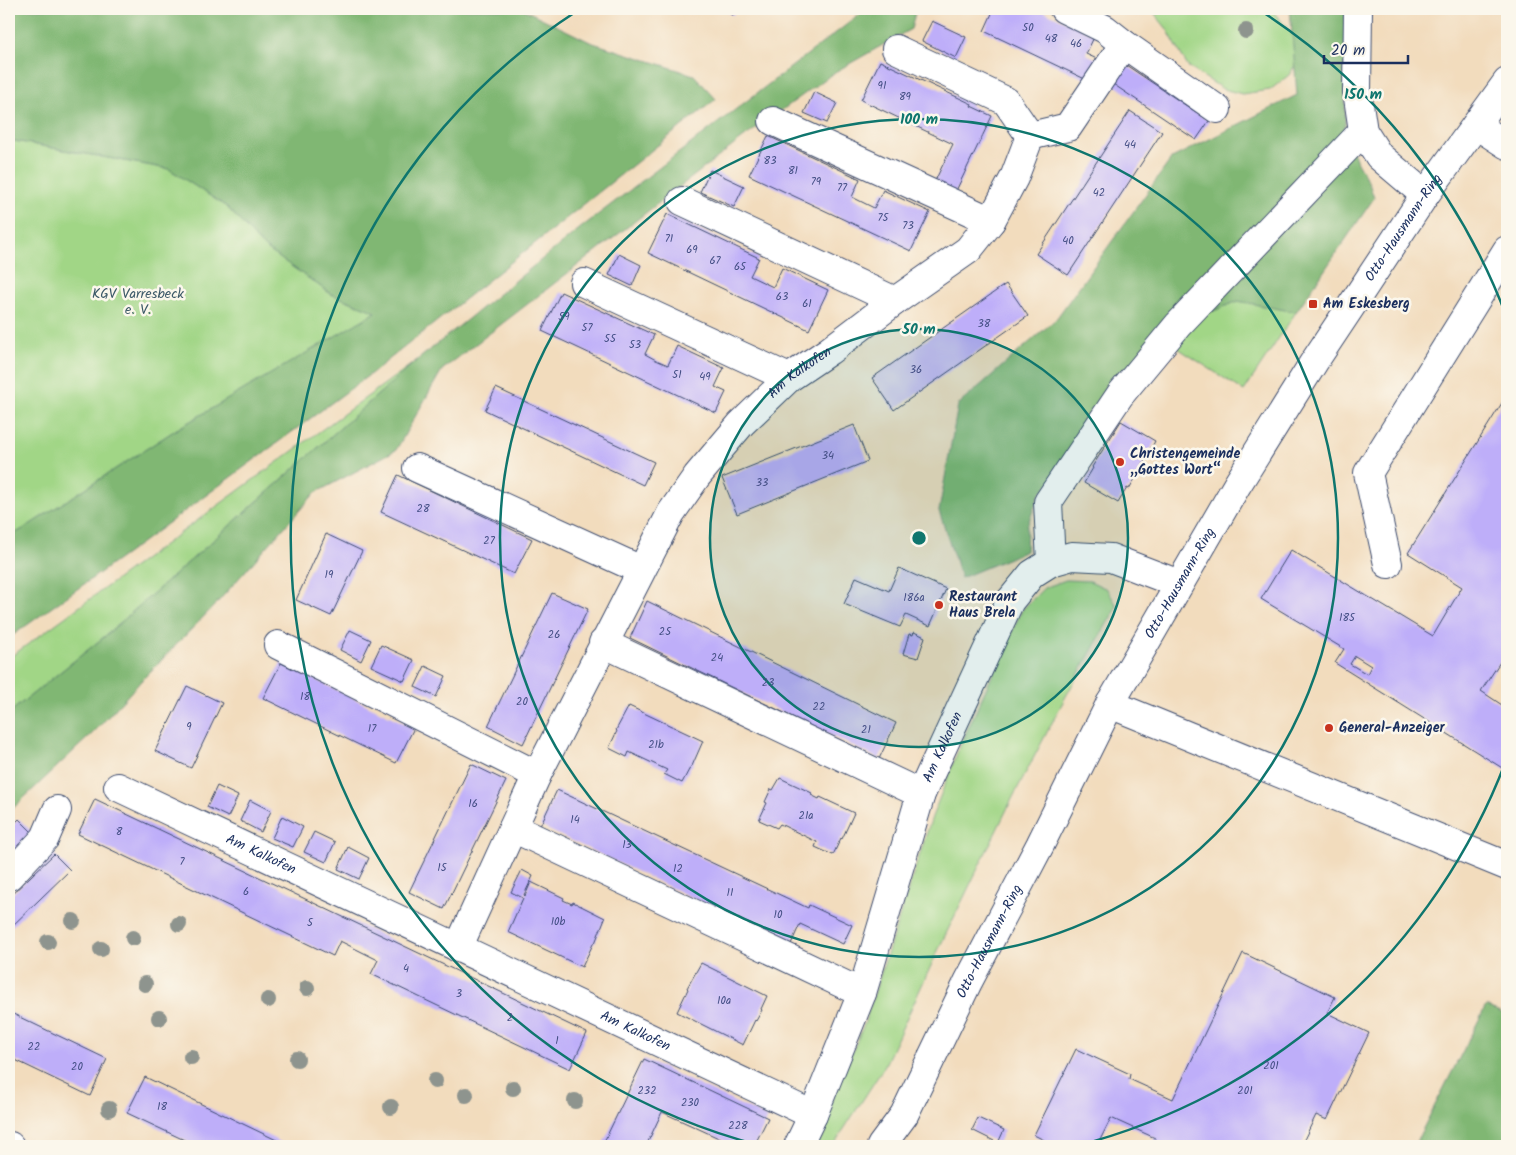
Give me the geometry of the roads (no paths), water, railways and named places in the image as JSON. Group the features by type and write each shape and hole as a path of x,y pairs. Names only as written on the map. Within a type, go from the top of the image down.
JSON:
{"street":[{"path":"1064,9 1105,29 1217,109"},
{"path":"1358,9 1357,91 1363,131 1379,156 1425,195"},
{"path":"896,49 1006,101 1030,136 1068,127 1124,44"},
{"name":"Otto-Hausmann-Ring","path":"881,1146 904,1115 968,982 1040,845 1110,704 1237,485 1305,376 1425,195 1507,82"},
{"path":"773,121 991,221"},
{"path":"1476,125 1507,145"},
{"path":"1051,562 1048,502 1120,395 1178,325 1363,131"},
{"name":"Am Kalkofen","path":"458,948 537,775 603,643 671,513 697,476 741,424 789,378 968,250 991,221 1014,178 1030,136"},
{"path":"682,201 895,302"},
{"path":"1388,564 1368,473 1507,250"},
{"path":"584,283 789,378"},
{"path":"417,468 641,570"},
{"name":"Am Kalkofen","path":"798,1146 813,1115 862,993 921,794 1010,601 1032,574 1051,562 1072,556 1111,558 1180,584"},
{"name":"Am Kalkofen","path":"603,643 921,794"},
{"path":"278,645 537,775"},
{"path":"1110,704 1507,866"},
{"name":"Am Kalkofen","path":"118,787 813,1115"},
{"path":"9,876 45,838 58,810"},
{"path":"513,828 862,993"},
{"name":"Otto-Hausmann-Ring","path":"898,1146 904,1115"}],"place":[{"name":"Am Eskesberg","path":"1313,304"},
{"name":"Christengemeinde „Gottes Wort“","path":"1120,462"},
{"name":"Restaurant Haus Brela","path":"939,605"},
{"name":"General-Anzeiger","path":"1329,728"}],"park label":[{"name":"KGV Varresbeck e. V.","path":"138,302"}]}
